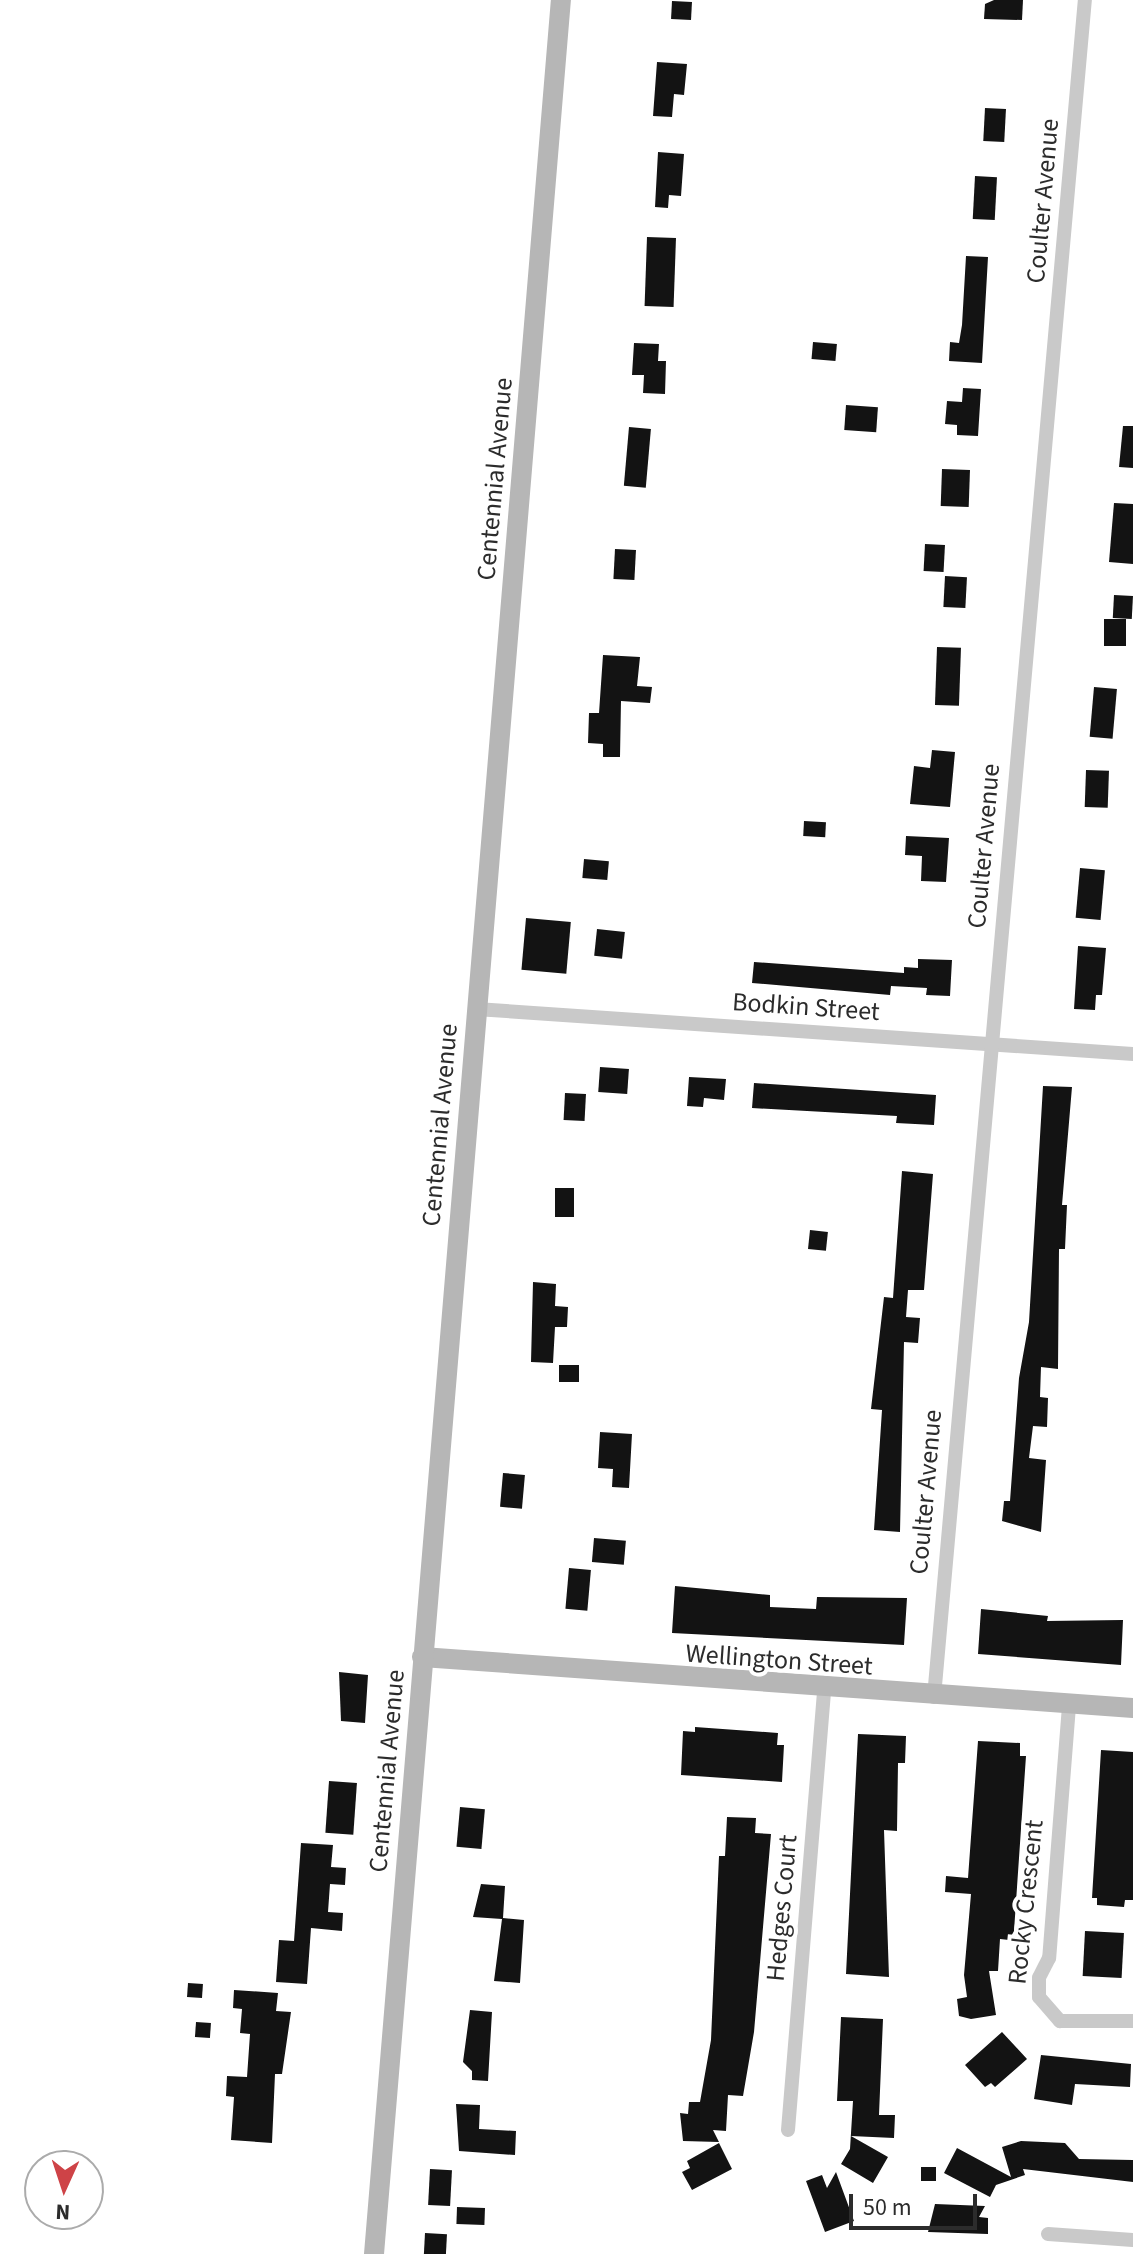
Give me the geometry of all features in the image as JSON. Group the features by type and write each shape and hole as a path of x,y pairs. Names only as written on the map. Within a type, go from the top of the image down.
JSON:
{"main road":[{"name":"Centennial Avenue","path":"374,2254 561,0"},
{"name":"Wellington Street","path":"422,1657 824,1690 1133,1708"}],"street":[{"name":"Coulter Avenue","path":"934,1697 1085,0"},
{"name":"Bodkin Street","path":"476,1009 1133,1054"},
{"name":"Hedges Court","path":"788,2130 824,1690"},
{"name":"Rocky Crescent","path":"1069,1706 1049,1958 1039,1978 1039,1997 1060,2021 1133,2021"},
{"path":"1048,2234 1133,2240"}],"building":[{"path":"994,0 1023,0 1022,20 984,19 985,4"},
{"path":"672,1 692,2 691,20 671,19"},
{"path":"657,62 687,64 684,95 674,94 672,117 653,116"},
{"path":"985,108 1006,109 1004,142 983,141"},
{"path":"658,152 684,154 681,196 669,195 668,208 655,207"},
{"path":"975,176 997,177 995,220 973,219"},
{"path":"647,237 676,238 674,307 645,306"},
{"path":"966,256 988,257 982,363 949,361 950,342 959,343 962,325"},
{"path":"813,342 837,344 835,361 812,359"},
{"path":"634,343 659,344 658,361 666,361 665,394 643,393 644,375 632,375"},
{"path":"963,388 981,389 978,436 957,435 957,425 945,424 947,401 962,402"},
{"path":"846,405 878,407 876,432 844,430"},
{"path":"1123,426 1133,426 1133,468 1119,467"},
{"path":"629,427 651,429 646,488 624,486"},
{"path":"942,469 970,470 969,507 941,506"},
{"path":"1114,503 1133,504 1133,564 1109,562"},
{"path":"925,544 945,545 944,572 924,571"},
{"path":"615,549 636,550 634,580 613,579"},
{"path":"945,576 967,577 965,608 943,607"},
{"path":"1114,595 1133,596 1132,619 1113,618"},
{"path":"1104,619 1126,619 1126,646 1104,646"},
{"path":"937,647 961,648 959,706 935,705"},
{"path":"603,655 640,657 637,686 652,687 650,703 621,701 620,757 603,757 603,744 588,743 589,713 599,713"},
{"path":"1094,687 1117,689 1113,739 1090,737"},
{"path":"932,750 955,752 950,807 910,804 914,766 930,768"},
{"path":"1086,770 1109,771 1108,808 1085,807"},
{"path":"804,821 826,822 825,837 803,836"},
{"path":"906,836 949,838 946,882 921,881 922,856 905,855"},
{"path":"584,859 609,861 607,880 582,878"},
{"path":"1080,868 1105,870 1101,920 1076,918"},
{"path":"526,918 571,922 566,974 521,970"},
{"path":"597,929 625,932 622,959 594,956"},
{"path":"1078,946 1106,948 1102,995 1096,995 1095,1010 1074,1009"},
{"path":"918,959 952,960 950,996 926,995 927,988 891,986 890,995 752,983 754,962 904,973 904,967 918,968"},
{"path":"600,1067 629,1069 627,1094 598,1092"},
{"path":"689,1077 726,1079 724,1100 704,1098 703,1107 687,1106"},
{"path":"754,1083 936,1095 934,1125 896,1123 897,1116 752,1108"},
{"path":"1043,1086 1072,1087 1062,1205 1067,1205 1065,1249 1059,1249 1058,1369 1041,1367 1040,1397 1048,1398 1047,1427 1033,1426 1029,1458 1046,1460 1041,1532 1002,1521 1004,1501 1010,1501 1019,1378 1029,1322"},
{"path":"565,1093 586,1094 585,1121 564,1120"},
{"path":"902,1171 933,1174 924,1290 908,1290 906,1317 920,1318 918,1343 904,1342 900,1532 874,1530 882,1410 871,1409 884,1297 893,1298"},
{"path":"555,1188 574,1188 574,1217 555,1217"},
{"path":"810,1230 828,1232 826,1251 808,1249"},
{"path":"533,1282 556,1284 555,1306 568,1307 567,1327 555,1327 553,1363 531,1362"},
{"path":"559,1365 579,1365 579,1382 559,1382"},
{"path":"600,1432 632,1434 629,1488 612,1487 613,1469 598,1468"},
{"path":"503,1473 525,1475 522,1509 500,1507"},
{"path":"594,1538 626,1541 624,1565 592,1562"},
{"path":"569,1568 591,1570 587,1611 565,1609"},
{"path":"675,1586 770,1595 770,1607 816,1609 817,1597 907,1598 904,1645 672,1633"},
{"path":"981,1609 1048,1616 1047,1621 1123,1620 1121,1665 978,1654"},
{"path":"339,1672 368,1675 365,1723 341,1721"},
{"path":"695,1727 778,1733 777,1745 784,1745 782,1782 681,1775 683,1731 695,1732"},
{"path":"858,1734 906,1736 905,1763 898,1763 897,1831 884,1830 889,1977 846,1974"},
{"path":"978,1741 1020,1743 1020,1756 1026,1756 1014,1931 1009,1940 1000,1939 998,1971 989,1971 996,2015 971,2019 959,2016 957,1999 967,1997 964,1975 971,1894 945,1892 946,1876 968,1878"},
{"path":"1101,1750 1133,1752 1133,1900 1125,1900 1124,1907 1097,1905 1097,1898 1092,1898"},
{"path":"329,1781 357,1783 353,1835 325,1833"},
{"path":"460,1807 485,1809 481,1849 457,1847"},
{"path":"727,1817 756,1818 755,1833 771,1834 754,2032 743,2096 728,2095 726,2131 713,2130 719,2142 683,2141 680,2113 688,2114 689,2102 700,2102 711,2040 719,1856 725,1856"},
{"path":"301,1843 333,1845 331,1867 346,1868 345,1885 330,1884 328,1912 343,1913 342,1931 311,1928 307,1984 276,1982 279,1940 294,1941"},
{"path":"481,1884 505,1886 503,1918 524,1920 520,1983 494,1981 502,1919 473,1917"},
{"path":"1085,1931 1124,1933 1122,1978 1083,1976"},
{"path":"188,1983 203,1984 202,1998 187,1997"},
{"path":"234,1990 278,1993 276,2011 291,2012 282,2074 275,2074 272,2143 231,2140 234,2097 226,2096 227,2076 247,2077 250,2034 240,2033 242,2009 233,2008"},
{"path":"470,2010 492,2012 488,2081 472,2080 472,2071 463,2062"},
{"path":"841,2017 883,2019 879,2115 895,2115 894,2138 851,2136 888,2157 873,2183 841,2164 850,2149 853,2101 837,2101"},
{"path":"196,2022 211,2023 210,2038 195,2037"},
{"path":"1002,2032 1027,2059 995,2087 991,2083 985,2087 965,2065"},
{"path":"1041,2055 1131,2064 1130,2087 1075,2084 1072,2105 1034,2099"},
{"path":"456,2104 480,2105 479,2129 516,2131 515,2155 459,2151"},
{"path":"1021,2141 1065,2143 1079,2159 1133,2160 1133,2182 1023,2169 1025,2175 996,2185 990,2197 944,2173 957,2148 1011,2177 1002,2147"},
{"path":"719,2143 732,2169 692,2190 682,2172 690,2168 687,2161"},
{"path":"921,2167 936,2167 936,2181 921,2181"},
{"path":"430,2169 452,2170 450,2206 428,2205"},
{"path":"836,2172 854,2221 825,2232 806,2181 822,2175 827,2188"},
{"path":"935,2204 985,2206 979,2217 988,2218 988,2234 928,2232"},
{"path":"457,2207 485,2208 484,2225 456,2224"},
{"path":"425,2233 447,2234 446,2254 424,2254"}]}
